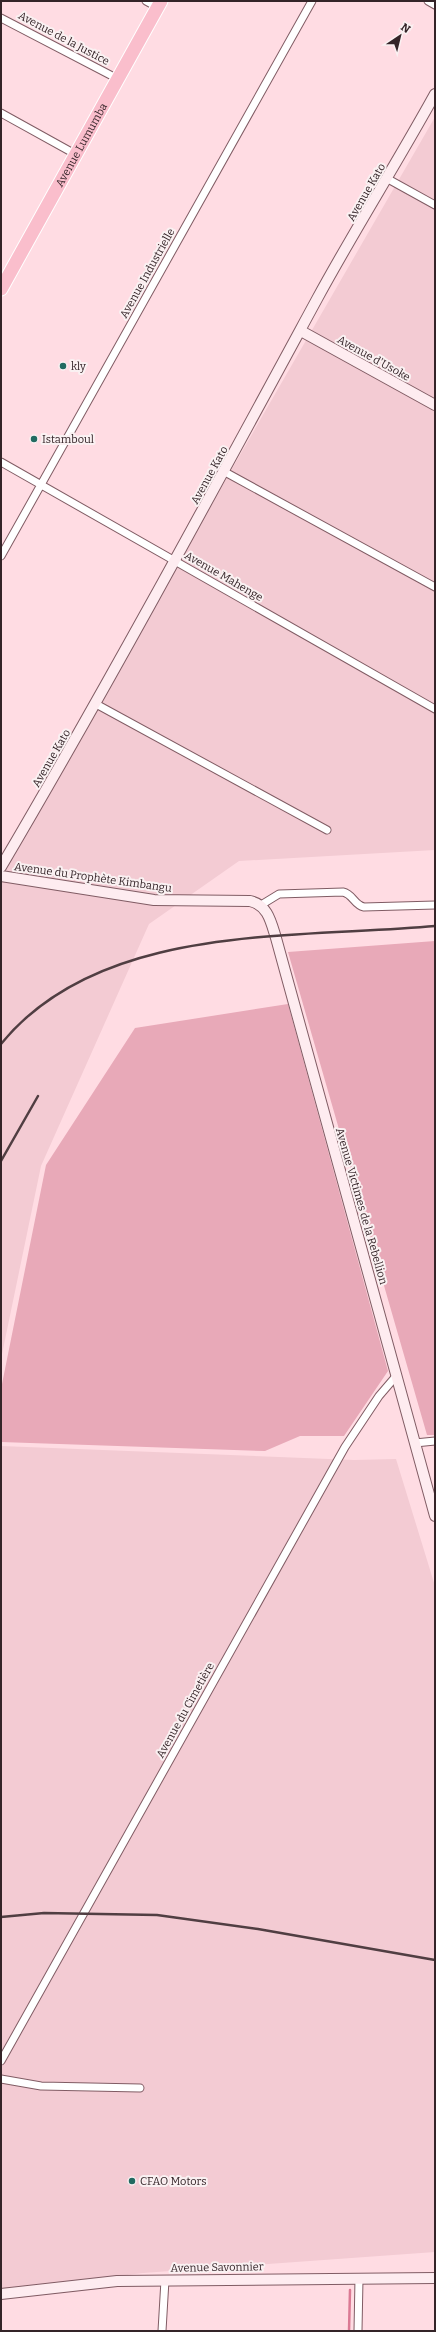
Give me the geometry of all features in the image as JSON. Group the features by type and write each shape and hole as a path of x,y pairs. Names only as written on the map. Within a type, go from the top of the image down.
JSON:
{"highway":[{"name":"Avenue Lumumba","path":"1,289 118,79 155,3"}],"street":[{"name":"Avenue Industrielle","path":"1,556 312,1"},
{"path":"428,1 435,5"},
{"name":"Avenue de la Justice","path":"1,18 118,79"},
{"name":"Avenue Kato","path":"1,867 96,704 225,472 317,299 388,179 435,94"},
{"path":"1,113 75,154"},
{"path":"388,179 435,205"},
{"name":"Avenue d'Usoke","path":"301,331 435,405"},
{"name":"Avenue Mahenge","path":"1,462 435,708"},
{"path":"225,472 435,587"},
{"path":"96,704 326,830"},
{"name":"Avenue du Prophète Kimbangu","path":"1,876 154,900 244,900 261,905"},
{"path":"261,905 279,894 343,892 350,896 358,906 364,907 435,905"},
{"name":"Avenue Victimes de la Rebellion","path":"261,905 268,914 276,938 435,1516"},
{"name":"Avenue du Cimetière","path":"1,2061 345,1447 378,1396 397,1375"},
{"path":"415,1443 435,1441"},
{"path":"1,2079 41,2086 140,2088"},
{"name":"Avenue Savonnier","path":"1,2294 71,2285 165,2280 435,2278"},
{"path":"358,2331 359,2279"},
{"path":"162,2331 165,2280"}],"shaded area":[{"path":"435,117 435,850 239,861 149,924 41,1166 1,1359 1,869"},
{"path":"435,941 435,1435 427,1435 288,952"},
{"path":"288,1004 388,1371 344,1436 300,1436 265,1451 1,1442 1,1389 46,1165 135,1028"},
{"path":"1,1446 354,1460 396,1459 435,1586 435,2252 143,2273 1,2291"}],"waterway":[{"path":"349,2331 350,2290"}],"railway":[{"path":"1,1044 42,1004 91,976 145,956 202,944 262,937 435,926"},
{"path":"1,1161 38,1096"},
{"path":"1,1917 44,1913 157,1915 258,1929 435,1960"}],"place":[{"name":"kly","path":"63,366"},
{"name":"Istamboul","path":"34,439"},
{"name":"CFAO Motors","path":"132,2181"}]}
